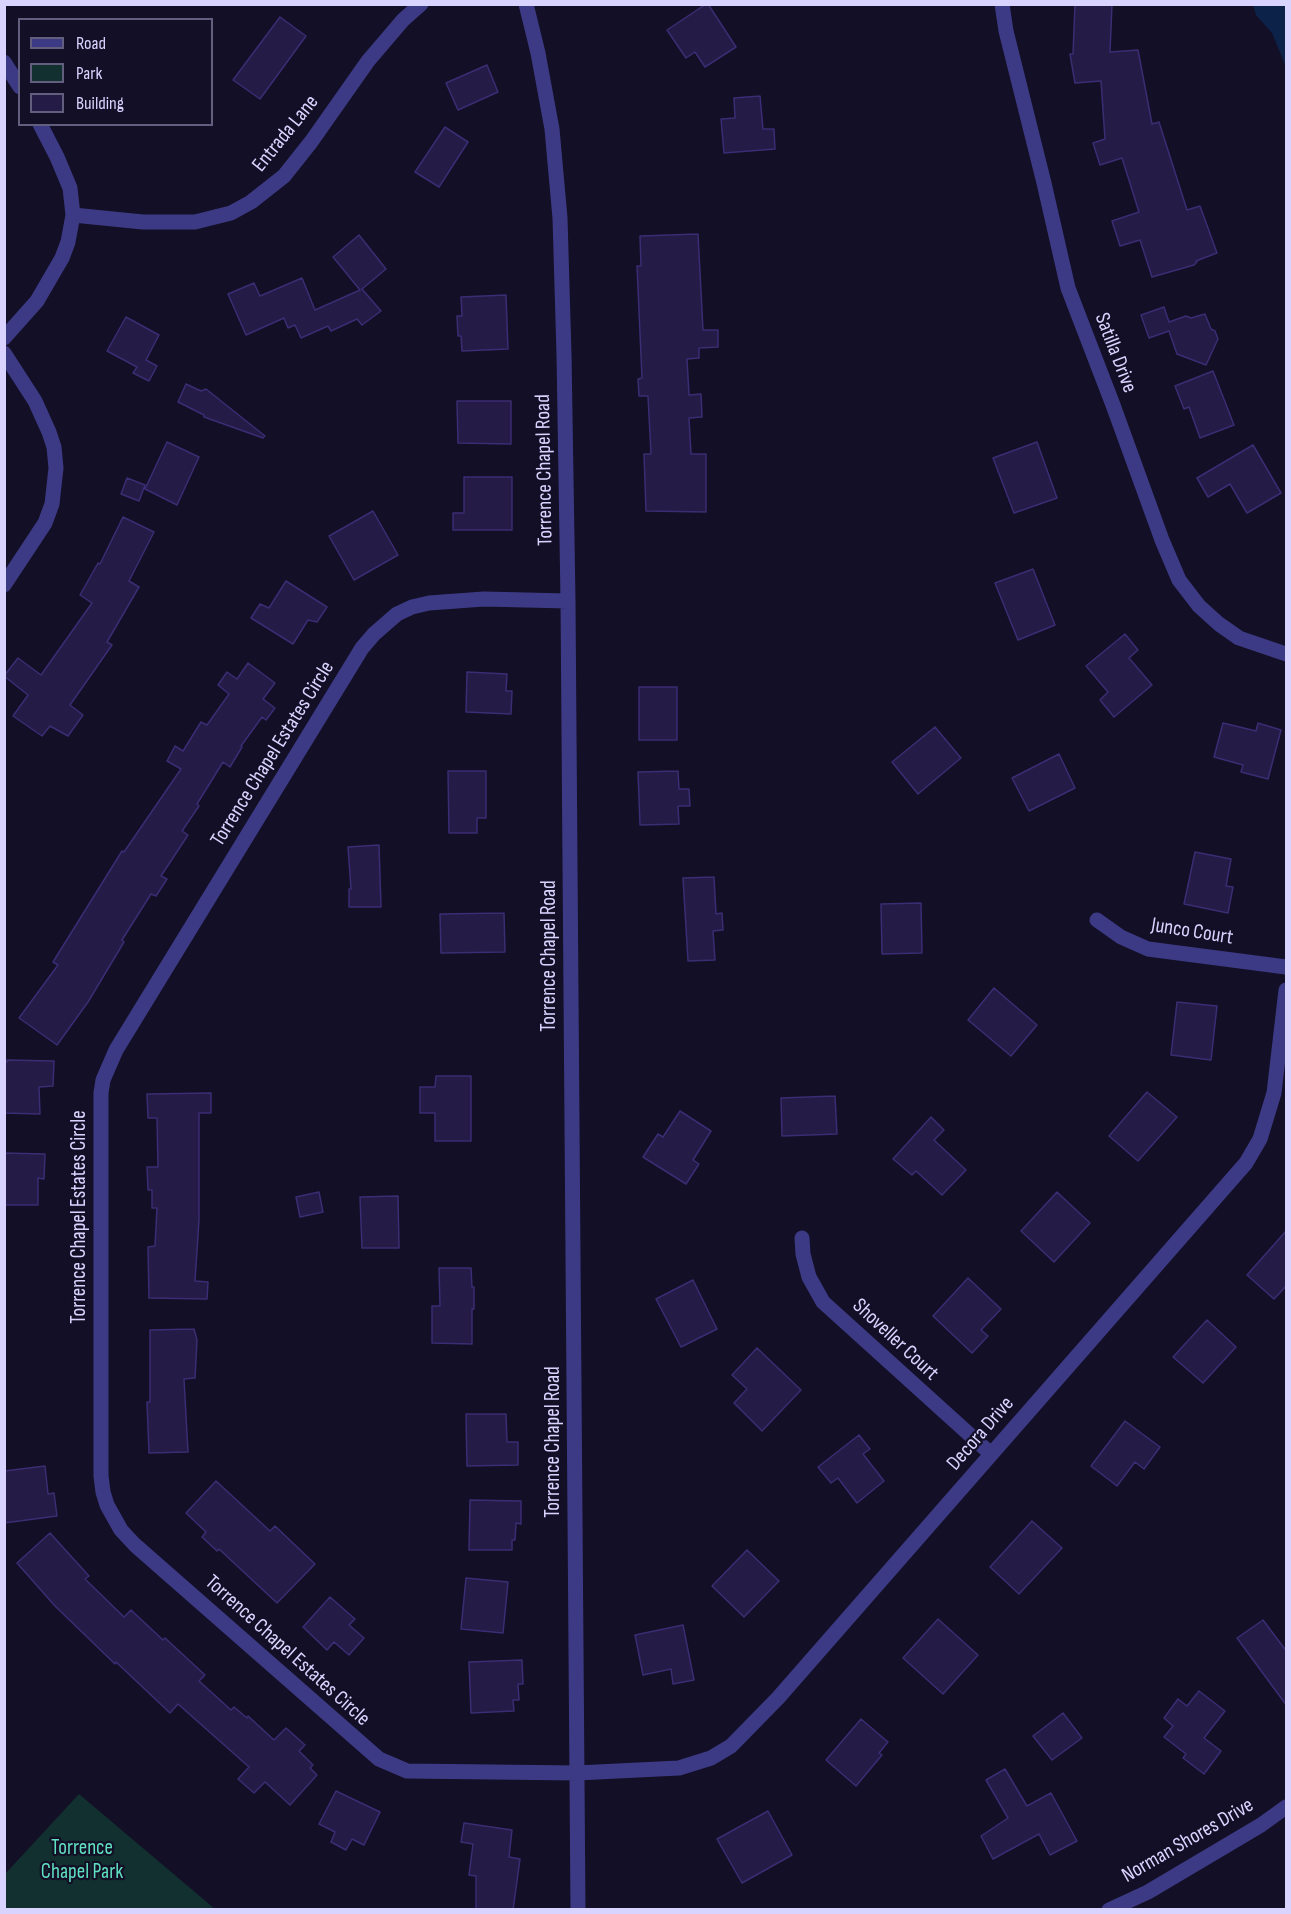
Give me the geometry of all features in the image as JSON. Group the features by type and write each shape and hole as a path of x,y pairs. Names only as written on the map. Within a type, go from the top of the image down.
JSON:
{"street":[{"name":"Entrada Lane","path":"73,215 143,222 195,222 231,213 251,202 284,176 368,61 403,20 421,4"},
{"name":"Torrence Chapel Road","path":"526,4 552,129 560,218 568,601 578,1910"},
{"name":"Satilla Drive","path":"1002,4 1006,31 1068,288 1179,580 1199,606 1239,638 1287,654"},
{"path":"4,62 18,84"},
{"path":"4,338 37,301 62,258 68,242 73,215 70,188 41,126"},
{"path":"4,353 34,401 49,432 54,447 56,468 52,504 45,523 4,585"},
{"name":"Torrence Chapel Estates Circle","path":"568,601 484,599 429,603 397,614 374,634 362,648 116,1050 103,1080 101,1093 101,1476 103,1492 112,1518 135,1545 379,1759 407,1771 578,1773"},
{"name":"Junco Court","path":"1097,921 1121,937 1148,949 1287,967"},
{"name":"Decora Drive","path":"578,1773 679,1768 711,1758 731,1746 778,1698 1246,1163 1260,1139 1274,1093 1287,990"},
{"name":"Shoveller Court","path":"802,1238 802,1254 809,1276 823,1302 991,1455"},
{"name":"Norman Shores Drive","path":"1109,1910 1148,1892 1287,1807"}],"green space":[{"name":"Torrence Chapel Park","path":"79,1794 215,1909 5,1909 5,1874"}],"water":[{"path":"1253,5 1286,5 1286,67 1272,33 1256,15"}],"building":[{"path":"706,4 736,47 705,67 695,52 686,58 667,30"},
{"path":"1075,4 1112,4 1110,52 1138,50 1152,124 1159,122 1187,210 1200,206 1217,253 1196,261 1194,265 1152,277 1140,240 1120,246 1112,221 1139,212 1122,158 1100,165 1093,143 1105,139 1101,81 1075,83 1070,54 1073,54"},
{"path":"280,17 306,36 260,99 233,80"},
{"path":"487,65 498,92 458,110 446,83"},
{"path":"760,96 763,129 774,129 775,149 724,153 721,119 735,118 734,98"},
{"path":"445,127 468,142 439,187 415,172"},
{"path":"698,234 703,330 718,330 718,347 699,348 699,358 687,359 689,395 701,394 702,417 689,418 691,454 706,454 706,512 646,511 644,454 651,454 648,396 639,396 638,379 642,378 637,266 641,266 640,236"},
{"path":"359,235 386,269 362,289 381,311 362,325 357,319 331,331 328,326 301,338 295,325 288,328 284,318 246,335 228,294 254,283 260,296 302,278 315,310 360,290 333,257"},
{"path":"506,295 508,349 462,351 461,336 458,336 457,316 462,316 461,297"},
{"path":"1164,307 1169,322 1186,316 1191,318 1205,314 1218,339 1206,365 1177,354 1169,331 1149,338 1141,315"},
{"path":"126,317 159,335 146,360 157,366 149,381 133,373 137,367 107,351"},
{"path":"1213,371 1234,425 1200,438 1189,407 1184,409 1175,386"},
{"path":"186,384 201,391 206,389 265,436 263,438 204,417 178,402"},
{"path":"457,401 511,401 511,444 458,443"},
{"path":"167,442 199,457 177,505 145,489"},
{"path":"1037,442 1057,498 1014,513 993,458"},
{"path":"1253,445 1281,493 1247,513 1230,484 1208,497 1197,478"},
{"path":"464,477 512,477 512,530 453,530 453,513 464,513"},
{"path":"127,478 145,485 139,501 121,494"},
{"path":"373,511 398,555 354,580 329,536"},
{"path":"123,517 154,532 129,581 139,587 107,642 112,645 70,705 83,715 68,736 50,726 42,736 13,716 28,695 4,676 18,658 41,675 92,603 80,595 98,563 100,564"},
{"path":"1033,569 1055,625 1018,640 995,583"},
{"path":"286,581 327,607 317,622 308,620 293,644 251,618 260,604 269,608"},
{"path":"1125,634 1138,650 1129,658 1152,685 1114,717 1100,700 1108,692 1086,666"},
{"path":"248,663 275,683 263,699 275,708 266,720 262,717 241,746 230,767 223,762 197,804 199,806 182,831 188,835 161,876 167,879 156,896 151,894 122,940 124,942 88,1002 57,1045 19,1018 58,965 53,962 122,851 124,852 181,769 167,761 175,746 183,751 201,722 207,725 229,694 218,685 227,672 237,679"},
{"path":"467,672 507,674 506,691 512,691 511,714 466,712"},
{"path":"639,687 677,687 677,740 639,740"},
{"path":"1223,723 1256,731 1258,723 1281,730 1268,779 1241,772 1243,765 1214,757"},
{"path":"935,727 961,758 918,794 892,762"},
{"path":"1059,754 1075,788 1029,811 1012,778"},
{"path":"448,771 486,771 486,818 477,818 477,833 449,833"},
{"path":"678,771 679,789 689,789 690,806 678,806 679,824 640,825 638,772"},
{"path":"379,845 381,907 349,907 349,889 351,889 348,847"},
{"path":"1195,852 1231,859 1226,886 1233,887 1228,913 1184,904"},
{"path":"714,877 716,914 722,913 723,930 713,931 715,960 688,961 683,878"},
{"path":"921,903 922,953 882,954 881,904"},
{"path":"504,913 505,952 441,953 440,914"},
{"path":"994,988 1037,1025 1011,1056 968,1020"},
{"path":"1177,1002 1217,1006 1211,1060 1171,1055"},
{"path":"7,1060 54,1061 53,1086 39,1087 40,1114 4,1113 4,1062"},
{"path":"436,1076 471,1076 471,1141 435,1141 435,1113 420,1113 420,1087 435,1087"},
{"path":"1147,1092 1177,1117 1138,1161 1109,1136"},
{"path":"211,1093 211,1113 199,1113 199,1220 195,1281 208,1282 207,1299 149,1298 148,1247 155,1246 157,1208 152,1208 152,1190 148,1190 147,1167 158,1167 157,1118 148,1118 147,1094"},
{"path":"835,1096 837,1134 782,1136 781,1098"},
{"path":"680,1111 711,1131 693,1160 699,1164 686,1184 643,1157 658,1134 663,1137"},
{"path":"931,1117 944,1130 934,1140 966,1170 942,1195 916,1171 912,1175 893,1159"},
{"path":"4,1153 45,1154 44,1179 38,1178 38,1205 4,1205"},
{"path":"319,1192 323,1212 300,1217 296,1197"},
{"path":"1057,1192 1090,1223 1054,1262 1021,1231"},
{"path":"398,1196 399,1248 362,1248 360,1197"},
{"path":"1287,1230 1287,1285 1274,1299 1247,1275"},
{"path":"439,1268 471,1268 472,1287 474,1287 472,1344 432,1343 432,1306 440,1306"},
{"path":"968,1278 1001,1309 981,1330 988,1336 972,1353 933,1316"},
{"path":"693,1280 717,1329 681,1347 656,1299"},
{"path":"1207,1320 1236,1347 1203,1383 1173,1357"},
{"path":"194,1329 197,1340 195,1378 184,1379 188,1452 149,1453 147,1402 150,1402 150,1330"},
{"path":"757,1348 801,1390 762,1431 734,1403 747,1389 732,1375"},
{"path":"466,1414 506,1414 507,1442 518,1442 518,1465 467,1466"},
{"path":"1125,1421 1160,1447 1144,1469 1135,1462 1117,1486 1091,1466"},
{"path":"859,1435 870,1449 863,1454 884,1481 857,1503 838,1478 831,1483 818,1467"},
{"path":"45,1466 48,1494 54,1493 57,1516 4,1523 4,1471"},
{"path":"216,1481 270,1531 275,1526 315,1564 277,1603 219,1549 217,1551 202,1537 206,1532 186,1513"},
{"path":"470,1500 521,1501 521,1524 516,1523 512,1550 469,1550"},
{"path":"1032,1521 1062,1548 1019,1594 990,1567"},
{"path":"50,1533 89,1576 85,1579 124,1617 131,1610 163,1640 165,1638 205,1675 199,1681 231,1710 234,1707 247,1718 248,1716 274,1740 286,1728 305,1745 299,1751 313,1765 310,1768 317,1775 290,1805 265,1782 254,1793 238,1779 249,1767 178,1704 170,1713 55,1606 17,1563"},
{"path":"747,1550 779,1581 744,1617 712,1586"},
{"path":"466,1578 508,1582 503,1633 461,1629"},
{"path":"330,1597 355,1619 349,1625 364,1638 349,1655 334,1642 327,1650 303,1627"},
{"path":"938,1619 978,1655 943,1694 903,1658"},
{"path":"1263,1620 1287,1652 1287,1706 1237,1638"},
{"path":"683,1625 694,1680 673,1684 671,1669 643,1675 635,1635"},
{"path":"522,1660 523,1684 518,1684 519,1700 513,1700 514,1711 471,1713 469,1662"},
{"path":"1199,1691 1225,1711 1204,1738 1221,1751 1204,1774 1183,1758 1186,1754 1164,1737 1173,1726 1164,1718 1178,1699 1187,1706"},
{"path":"1063,1713 1082,1738 1052,1760 1033,1736"},
{"path":"861,1719 888,1742 879,1753 882,1755 856,1786 826,1760"},
{"path":"1005,1769 1027,1806 1051,1793 1077,1841 1050,1855 1039,1834 993,1859 981,1836 1008,1818 986,1780"},
{"path":"336,1791 380,1812 364,1845 352,1839 346,1850 331,1842 335,1832 319,1824"},
{"path":"768,1811 792,1855 742,1883 717,1839"},
{"path":"464,1823 512,1830 509,1857 520,1859 513,1910 476,1910 476,1876 469,1875 473,1844 461,1842"}]}
